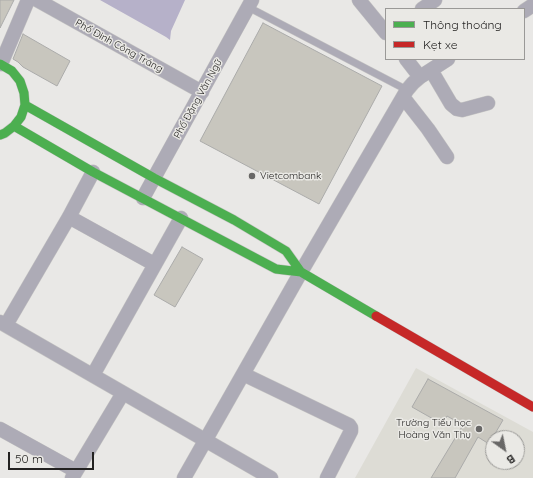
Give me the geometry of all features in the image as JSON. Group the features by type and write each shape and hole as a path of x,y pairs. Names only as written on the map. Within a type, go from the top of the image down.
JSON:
{"street":[{"path":"0,135 14,126 21,117 25,105 24,93 20,81 12,71 0,64 28,0"},
{"name":"Phố Đinh Công Tráng","path":"37,0 202,92"},
{"path":"359,0 385,33"},
{"path":"423,8 435,0"},
{"name":"Phố Đặng Văn Ngữ","path":"143,198 202,92 246,2"},
{"path":"407,60 426,73 451,104 457,109 462,110 488,103"},
{"path":"184,478 242,374 405,94 413,83 446,60"},
{"path":"405,94 447,157"},
{"path":"25,105 154,178 228,230 276,269 301,272 533,407"},
{"path":"14,126 93,172 180,218 228,230 286,250 301,272"},
{"path":"93,172 69,217 3,324 271,478"},
{"path":"69,217 154,264"},
{"path":"93,375 180,218"},
{"path":"242,374 349,425 351,431 327,478"},
{"path":"0,429 74,475 123,393"}],"lane":[{"path":"246,2 405,94"}],"shaded area":[{"path":"100,0 185,0 171,31 170,40"},
{"path":"416,368 533,432 533,478 355,478"}],"building":[{"path":"0,0 14,0 0,28"},
{"path":"263,23 382,86 319,204 200,141"},
{"path":"23,34 70,61 57,86 23,67 13,59"},
{"path":"182,247 203,259 175,307 154,295"},
{"name":"Trường Tiểu học Hoàng Văn Thụ","path":"428,379 503,420 497,430 485,430 485,441 478,437 455,478 431,478 463,425 447,416 442,424 412,407"}],"traffic: fast":[{"path":"0,64 12,71 20,81 24,93 25,105 21,117 14,126 0,135"},
{"path":"25,105 154,178 234,220 286,251 301,272"},
{"path":"14,126 93,172 276,269 301,272 376,316"}],"traffic: jam":[{"path":"376,316 533,407"}],"place":[{"name":"Vietcombank","path":"252,176"},
{"name":"Trường Tiểu học Hoàng Văn Thụ","path":"479,429"}]}
